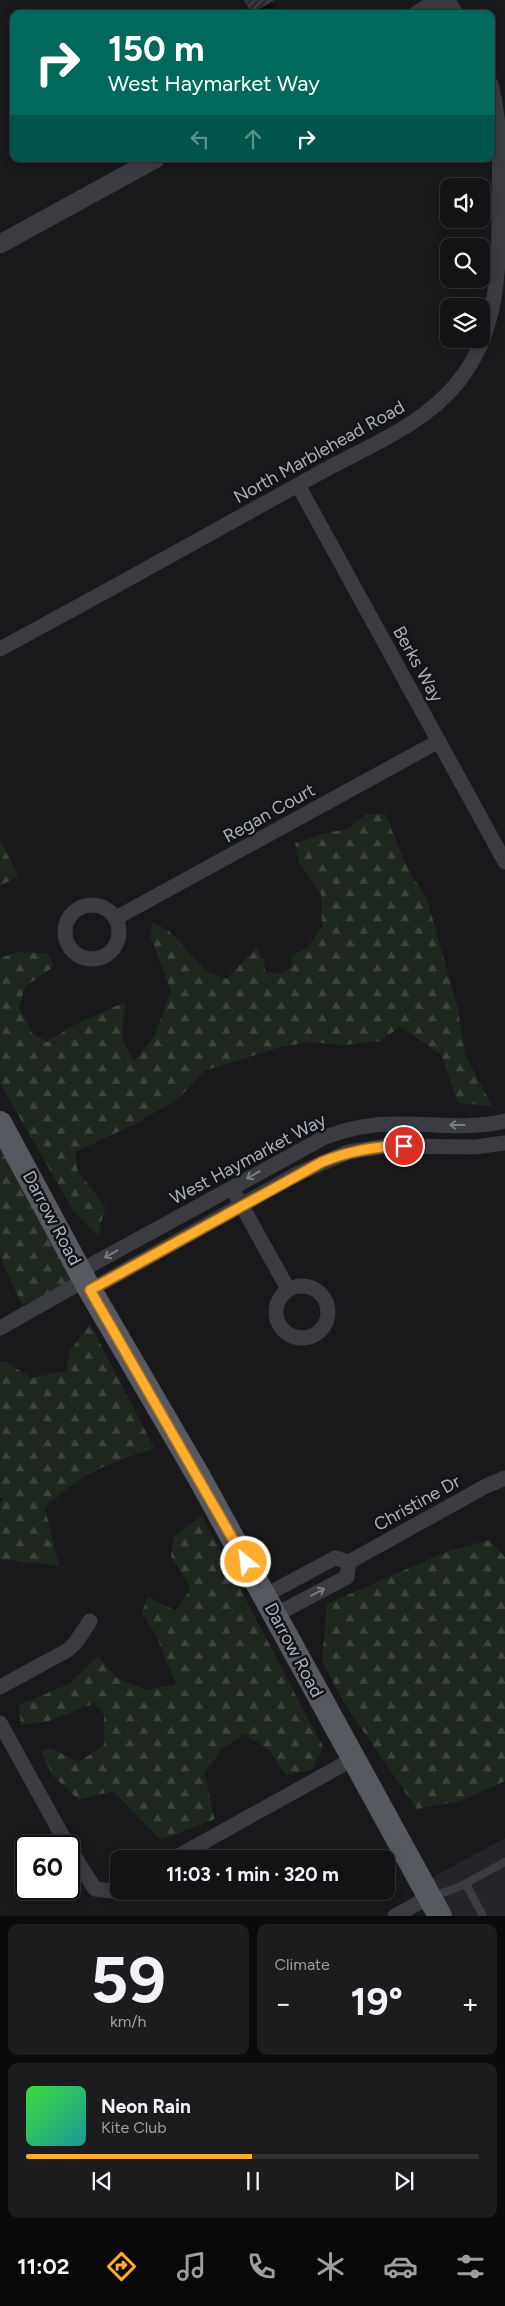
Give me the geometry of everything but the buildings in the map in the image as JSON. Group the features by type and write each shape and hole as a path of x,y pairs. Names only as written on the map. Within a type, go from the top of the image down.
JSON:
{"main road":[{"name":"Darrow Road","path":"0,1123 85,1280 199,1477 435,1907"}],"street":[{"path":"425,10 443,0"},
{"name":"North Marblehead Road","path":"0,649 405,428 448,394 477,353 492,312 498,273 500,155 498,110 495,99"},
{"path":"0,244 150,162"},
{"name":"Berks Way","path":"298,485 505,862"},
{"name":"Regan Court","path":"116,918 439,741"},
{"name":"West Haymarket Way","path":"85,1280 231,1187 311,1143 342,1131 379,1125 479,1125 505,1121"},
{"name":"West Haymarket Way","path":"85,1280 241,1204 315,1165 348,1152 387,1146 475,1147 505,1142"},
{"path":"231,1187 288,1289"},
{"path":"0,1328 85,1280"},
{"name":"Christine Dr","path":"270,1605 335,1558 349,1562 486,1486 505,1478"},
{"path":"270,1605 347,1577 349,1562"},
{"path":"0,1687 68,1650 76,1642 90,1621"},
{"path":"0,1723 61,1835"},
{"path":"190,1850 354,1759"},
{"path":"80,1866 95,1889 110,1891"},
{"path":"395,1916 435,1907"}],"lane":[{"path":"435,1907 466,1884 505,1862"},
{"path":"466,1884 483,1916"}],"shaded area":[{"path":"505,1838 505,1916 440,1916 422,1883"}],"green space":[{"path":"367,814 385,814 408,869 427,899 458,1009 465,1055 492,1106 458,1103 441,1054 400,1027 380,1041 344,1045 309,1042 281,1047 204,1071 179,1098 137,1123 75,1152 78,1171 105,1207 98,1236 74,1212 0,1083 0,958 18,952 47,953 54,966 25,987 19,1007 32,1033 47,1042 72,1026 125,1002 122,1039 134,1061 154,1037 171,991 150,936 153,922 169,931 207,972 227,979 256,948 264,959 265,971 280,974 292,966 292,956 308,947 322,927 321,894 299,862 295,843 330,832 345,830"},
{"path":"0,840 18,876 0,886"},
{"path":"0,1123 85,1280 22,1305 0,1257"},
{"path":"90,1324 154,1448 95,1471 70,1486 45,1508 59,1566 0,1559 0,1503 3,1499 0,1497 0,1361 5,1361 31,1378 66,1371 70,1351"},
{"path":"202,1516 323,1747 312,1770 286,1775 270,1751 245,1734 222,1749 204,1773 215,1819 161,1840 113,1791 79,1800 53,1776 41,1752 50,1748 79,1762 104,1745 104,1715 95,1703 46,1722 21,1725 19,1705 69,1684 98,1656 116,1677 146,1690 176,1684 156,1635 142,1612 148,1597 176,1611 191,1588 171,1556 174,1536"},
{"path":"489,1540 505,1557 505,1781 460,1801 417,1809 344,1703 322,1661 327,1604 446,1552"}],"route":[{"path":"246,1562 199,1477 90,1290 241,1204 322,1162 365,1148 404,1146"}]}
